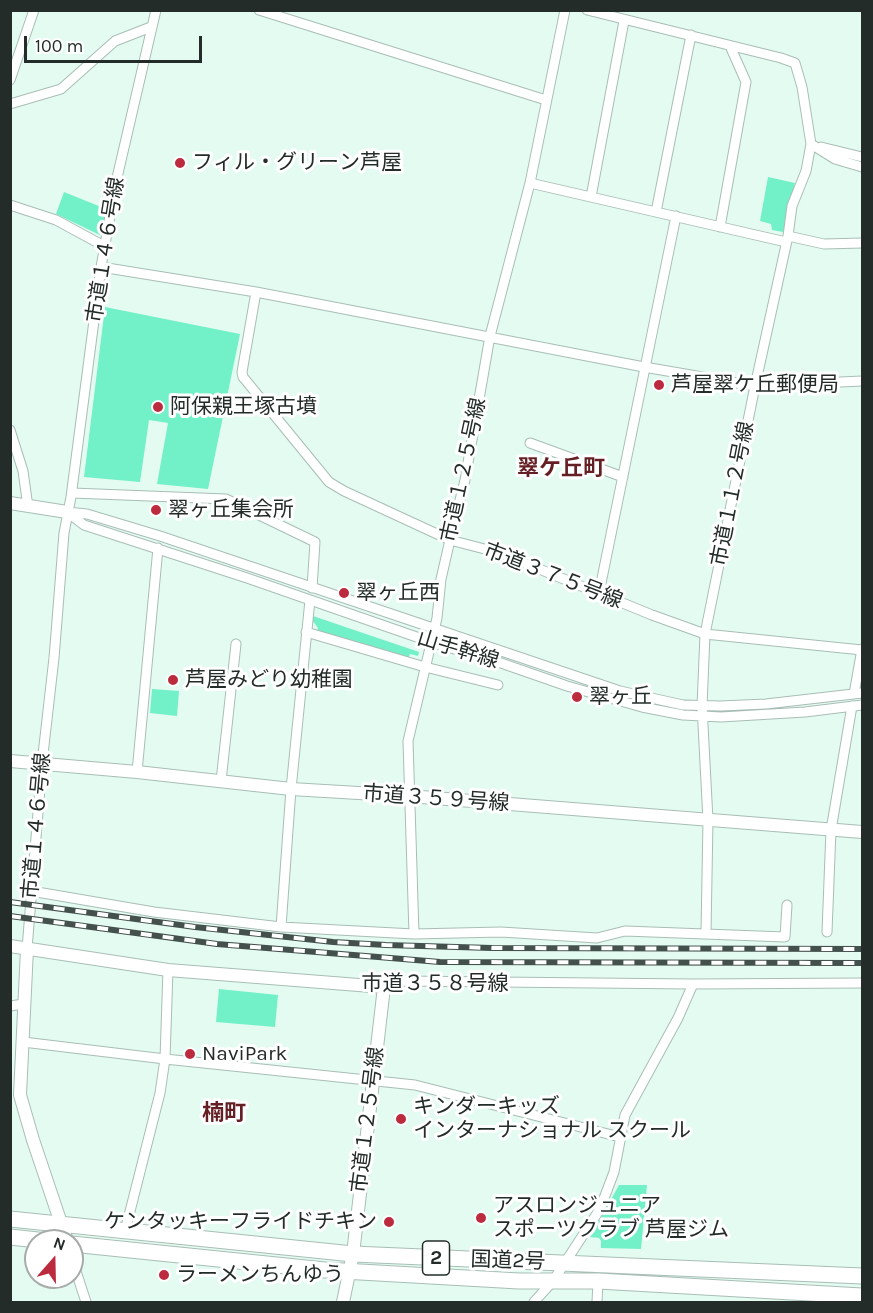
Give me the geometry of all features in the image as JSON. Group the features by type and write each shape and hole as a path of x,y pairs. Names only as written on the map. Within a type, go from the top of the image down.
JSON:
{"highway":[{"name":"国道2号","path":"10,1219 352,1254 862,1276"},
{"name":"国道2号","path":"84,1245 349,1272 519,1281 598,1281 787,1298 862,1296"}],"street":[{"path":"10,80 34,10"},
{"name":"市道１４６号線","path":"63,1229 30,1131 15,1096 23,1042 31,891 67,512 72,493 104,246 116,182 156,10"},
{"path":"259,10 546,100"},
{"name":"市道１２５号線","path":"414,934 408,741 434,630 441,579 465,480 490,336 530,183 565,10"},
{"path":"587,10 730,46 746,82 720,227"},
{"path":"591,197 624,21"},
{"path":"10,104 61,89 115,40 151,27"},
{"path":"656,212 691,35"},
{"name":"市道１１２号線","path":"706,933 708,820 702,716 705,633 792,206 806,171 811,144 802,87 795,63 730,46"},
{"path":"811,144 862,157"},
{"path":"811,144 835,159 862,166"},
{"path":"530,183 720,227 824,244 862,243"},
{"path":"10,205 56,220 104,246"},
{"path":"599,593 676,216"},
{"path":"101,267 256,292 644,367 755,386 862,381"},
{"name":"市道３７５号線","path":"256,292 243,377 329,482 344,491 450,540 500,553 652,615 705,633 862,650"},
{"path":"10,430 22,471 28,507"},
{"path":"530,443 623,477"},
{"path":"72,493 226,499 315,542 312,588"},
{"name":"山手幹線","path":"10,503 97,517 434,630 510,652 620,691 683,705 702,706 766,704 858,694"},
{"name":"山手幹線","path":"67,512 84,525 605,698 673,713 702,716 761,716 862,705"},
{"path":"137,772 158,548"},
{"path":"281,927 291,789 310,600"},
{"path":"306,632 425,667 498,685"},
{"path":"221,781 236,644"},
{"path":"858,694 862,650"},
{"path":"827,932 831,830 852,706"},
{"name":"市道３５９号線","path":"10,761 291,789 410,796 862,832"},
{"path":"31,891 154,912 281,927 414,934 501,932 597,938 625,931 785,937 787,905"},
{"name":"市道３５８号線","path":"10,946 168,970 384,987 401,981 862,983"},
{"path":"125,1231 160,1092 165,1059 168,970"},
{"path":"534,1302 553,1281 600,1209 614,1172 625,1115 678,1018 693,984"},
{"name":"市道１２５号線","path":"343,1302 352,1254 384,987"},
{"path":"10,1006 24,1004"},
{"path":"23,1042 415,1084 620,1137"},
{"path":"597,1302 598,1281"}],"green space":[{"path":"768,177 795,183 783,232 772,230 771,224 760,221"},
{"path":"64,192 106,209 102,236 56,214"},
{"path":"105,307 240,334 208,489 157,484 168,423 149,420 140,482 84,477"},
{"path":"313,616 419,652 418,656 410,654 409,657 317,631 318,628 312,620"},
{"path":"152,689 179,691 177,716 150,713"},
{"path":"219,989 278,995 275,1027 216,1022"},
{"path":"619,1185 647,1185 641,1249 601,1248 599,1238 590,1237"}],"railway":[{"path":"10,902 195,927 333,942 386,945 492,948 862,949"},
{"path":"10,916 217,944 440,962 862,963"}],"place":[{"name":"フィル・グリーン芦屋","path":"180,163"},
{"name":"芦屋翠ケ丘郵便局","path":"659,385"},
{"name":"阿保親王塚古墳","path":"158,407"},
{"name":"翠ヶ丘集会所","path":"156,510"},
{"name":"翠ヶ丘西","path":"344,593"},
{"name":"芦屋みどり幼稚園","path":"173,680"},
{"name":"翠ヶ丘","path":"577,697"},
{"name":"NaviPark","path":"190,1054"},
{"name":"キンダーキッズ インターナショナル スクール","path":"401,1119"},
{"name":"アスロンジュニア スポーツクラブ 芦屋ジム","path":"481,1218"},
{"name":"ケンタッキーフライドチキン","path":"389,1222"},
{"name":"ラーメンちんゆう","path":"164,1275"}],"district":[{"name":"翠ケ丘町","path":"561,469"},
{"name":"楠町","path":"224,1114"}]}
